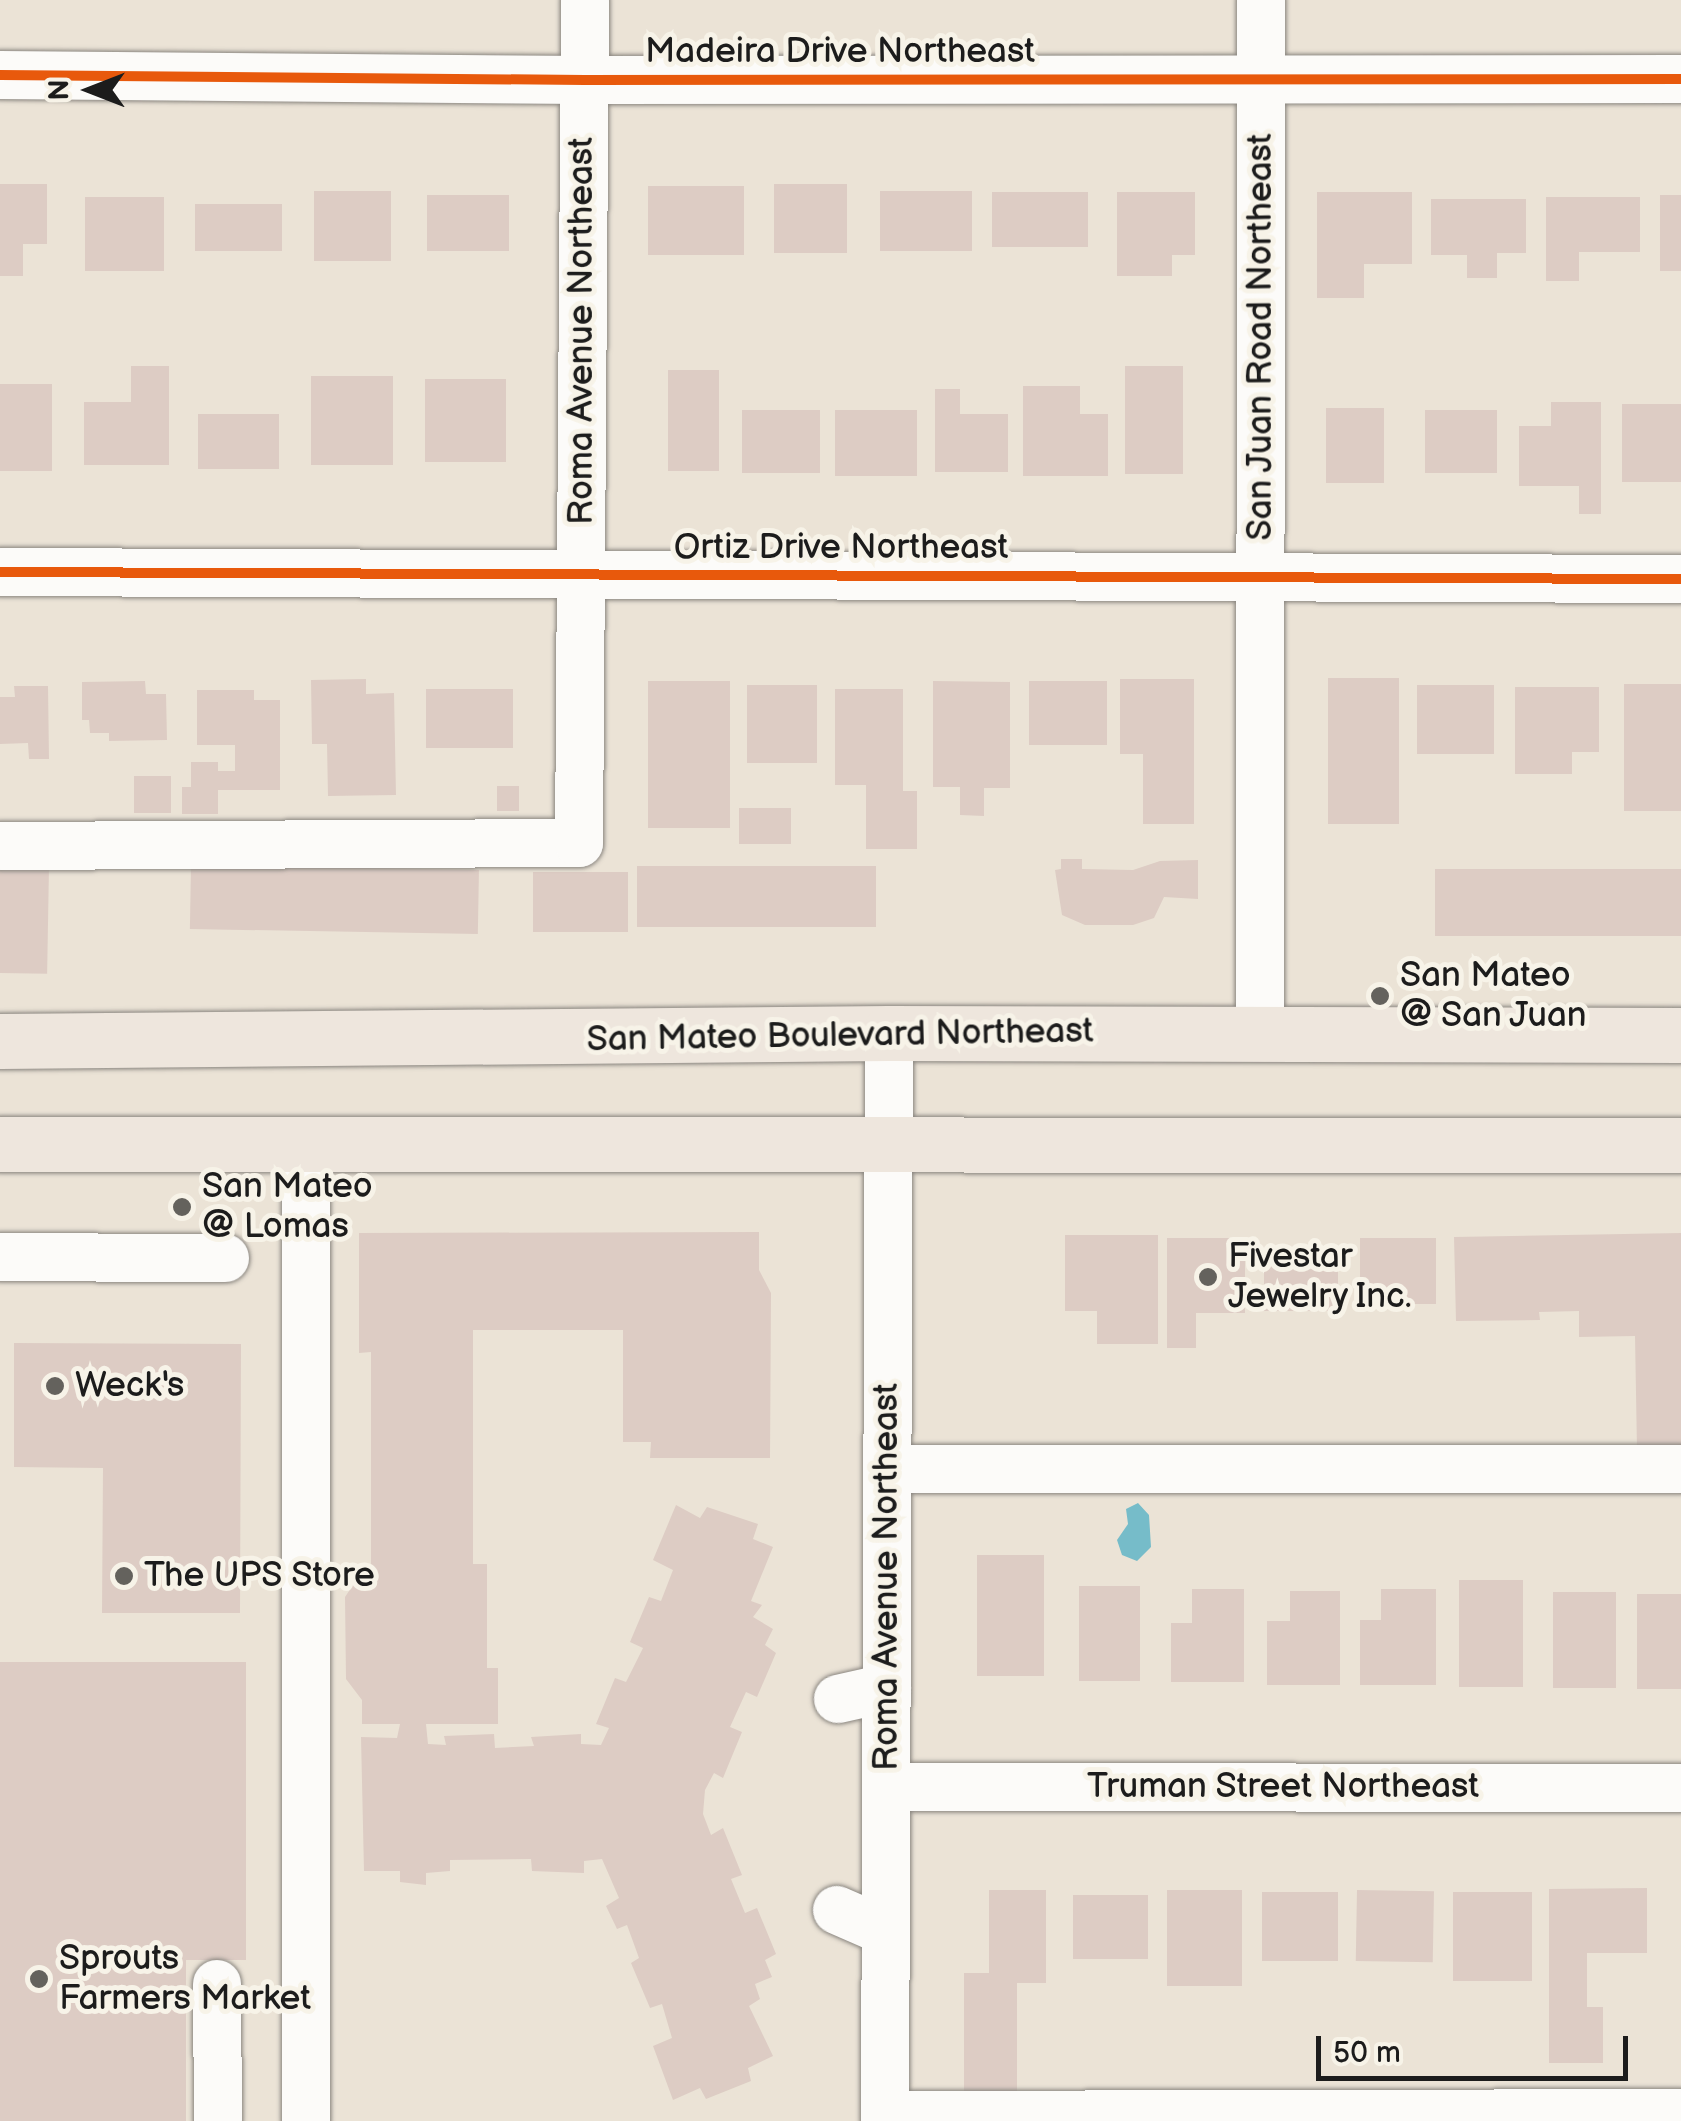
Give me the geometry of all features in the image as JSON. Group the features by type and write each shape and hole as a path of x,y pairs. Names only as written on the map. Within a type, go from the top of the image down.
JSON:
{"main road":[{"name":"San Mateo Boulevard Northeast","path":"0,1041 889,1033 1681,1035"},
{"path":"0,1144 1681,1145"}],"street":[{"name":"Roma Avenue Northeast","path":"0,846 579,843 584,0"},
{"name":"San Juan Road Northeast","path":"1260,1034 1261,0"},
{"name":"Madeira Drive Northeast","path":"0,75 584,80 1681,79"},
{"name":"Ortiz Drive Northeast","path":"0,572 1681,578"},
{"name":"Roma Avenue Northeast","path":"884,2118 889,1033"},
{"path":"306,1144 306,2121"},
{"path":"0,1257 226,1258"},
{"path":"887,1469 1681,1469"},
{"path":"838,1699 887,1688"},
{"name":"Truman Street Northeast","path":"886,1787 1681,1788"},
{"path":"837,1910 885,1931"},
{"path":"217,1984 218,2121"},
{"path":"884,2118 1681,2113"}],"water":[{"path":"1138,1503 1149,1515 1151,1547 1137,1561 1122,1555 1117,1540 1128,1524 1126,1509"}],"building":[{"path":"0,184 47,184 47,244 23,244 23,276 0,276"},
{"path":"774,184 847,184 847,253 774,253"},
{"path":"648,186 744,186 744,255 648,255"},
{"path":"314,191 391,191 391,261 314,261"},
{"path":"880,191 972,191 972,251 880,251"},
{"path":"992,192 1088,192 1088,247 992,247"},
{"path":"1117,192 1195,192 1195,255 1172,255 1172,276 1117,276"},
{"path":"1317,192 1412,192 1412,264 1364,264 1364,298 1317,298"},
{"path":"427,195 509,195 509,251 427,251"},
{"path":"1660,195 1681,195 1681,271 1660,271"},
{"path":"85,197 164,197 164,271 85,271"},
{"path":"1546,197 1640,197 1640,252 1579,252 1579,281 1546,281"},
{"path":"1431,199 1526,199 1526,253 1497,253 1497,278 1467,278 1467,255 1431,255"},
{"path":"195,204 282,204 282,251 195,251"},
{"path":"131,366 169,366 169,465 84,465 84,402 131,402"},
{"path":"1125,366 1183,366 1183,474 1125,474"},
{"path":"668,370 719,370 719,471 668,471"},
{"path":"311,376 393,376 393,465 311,465"},
{"path":"425,379 506,379 506,462 425,462"},
{"path":"0,384 52,384 52,471 0,471"},
{"path":"1023,386 1080,386 1080,414 1108,414 1108,476 1023,476"},
{"path":"935,389 960,389 960,414 1008,414 1008,472 935,472"},
{"path":"1551,402 1601,402 1601,514 1579,514 1579,486 1519,486 1519,426 1551,426"},
{"path":"1622,404 1681,404 1681,482 1622,482"},
{"path":"1326,408 1384,408 1384,483 1326,483"},
{"path":"742,410 820,410 820,473 742,473"},
{"path":"835,410 917,410 917,476 835,476"},
{"path":"1425,410 1497,410 1497,473 1425,473"},
{"path":"198,414 279,414 279,469 198,469"},
{"path":"1328,678 1399,678 1399,824 1328,824"},
{"path":"366,679 366,694 394,693 396,795 328,796 327,744 312,744 311,680"},
{"path":"1120,679 1194,679 1194,824 1143,824 1143,754 1120,754"},
{"path":"145,681 146,694 166,694 167,740 109,741 109,733 90,733 89,720 82,720 82,682"},
{"path":"648,681 730,681 730,828 648,828"},
{"path":"933,681 1010,682 1010,788 984,788 984,816 960,815 960,787 933,787"},
{"path":"1029,681 1107,681 1107,745 1029,745"},
{"path":"1624,684 1681,684 1681,811 1624,811"},
{"path":"747,685 817,685 817,763 747,763"},
{"path":"1417,685 1494,685 1494,754 1417,754"},
{"path":"14,686 48,686 49,759 29,759 28,743 0,744 0,697 15,697"},
{"path":"1515,687 1599,687 1599,752 1572,752 1572,774 1515,774"},
{"path":"426,689 513,689 513,748 426,748"},
{"path":"835,689 903,689 903,791 917,791 917,849 866,849 866,785 835,785"},
{"path":"197,690 254,690 254,700 280,700 280,790 218,790 218,814 182,814 182,787 191,787 191,762 218,762 218,771 235,771 235,745 197,745"},
{"path":"134,776 171,776 171,813 134,813"},
{"path":"497,786 519,786 519,811 497,811"},
{"path":"739,808 791,808 791,844 739,844"},
{"path":"1061,859 1082,859 1082,869 1133,870 1160,861 1198,860 1198,899 1164,897 1154,918 1133,925 1085,925 1062,915 1055,870 1061,869"},
{"path":"191,865 479,870 478,934 190,929"},
{"path":"0,866 49,867 47,974 0,973"},
{"path":"637,866 876,866 876,927 637,927"},
{"path":"1435,869 1681,869 1681,936 1435,936"},
{"path":"533,872 628,872 628,932 533,932"},
{"path":"759,1232 759,1270 771,1293 770,1458 650,1458 651,1442 623,1442 623,1330 473,1330 473,1564 487,1564 487,1668 498,1668 498,1724 426,1724 428,1744 446,1745 444,1736 494,1734 495,1748 534,1746 531,1737 581,1734 581,1744 601,1745 609,1728 596,1724 615,1678 626,1682 643,1648 630,1642 649,1597 661,1601 673,1570 653,1560 676,1505 700,1518 707,1507 758,1524 753,1539 773,1547 751,1601 762,1605 753,1617 773,1629 765,1645 776,1653 757,1697 746,1692 730,1727 742,1732 723,1778 714,1773 705,1790 703,1814 711,1835 723,1828 742,1875 731,1879 745,1913 757,1908 776,1954 765,1960 772,1977 755,1984 760,1999 749,2006 773,2056 748,2068 751,2081 706,2099 700,2088 673,2100 653,2046 672,2038 662,2004 650,2008 631,1963 639,1958 627,1925 617,1929 606,1906 619,1898 602,1859 584,1861 584,1873 532,1871 531,1859 450,1860 450,1871 426,1873 426,1885 400,1882 400,1871 364,1871 361,1737 397,1738 400,1724 362,1724 362,1700 346,1679 345,1597 357,1579 371,1579 371,1352 359,1353 359,1233"},
{"path":"1681,1233 1681,1449 1637,1450 1635,1336 1579,1337 1579,1311 1539,1312 1540,1320 1456,1321 1454,1237"},
{"path":"1065,1235 1158,1235 1158,1344 1097,1344 1097,1311 1065,1311"},
{"path":"1167,1238 1245,1238 1245,1313 1196,1313 1196,1348 1167,1348"},
{"path":"1360,1238 1436,1238 1436,1304 1360,1304"},
{"path":"1264,1258 1338,1258 1338,1311 1264,1311"},
{"path":"14,1343 241,1344 240,1613 102,1613 103,1468 14,1467"},
{"path":"977,1555 1044,1555 1044,1676 977,1676"},
{"path":"1459,1580 1523,1580 1523,1687 1459,1687"},
{"path":"1079,1586 1140,1586 1140,1681 1079,1681"},
{"path":"1192,1589 1244,1589 1244,1682 1171,1682 1171,1623 1192,1623"},
{"path":"1381,1589 1436,1589 1436,1685 1360,1685 1360,1620 1381,1620"},
{"path":"1290,1591 1340,1591 1340,1685 1267,1685 1267,1621 1290,1621"},
{"path":"1553,1592 1616,1592 1616,1688 1553,1688"},
{"path":"1637,1594 1681,1594 1681,1689 1637,1689"},
{"path":"0,1662 246,1662 246,1960 186,1960 186,2121 0,2121"},
{"path":"1647,1888 1647,1953 1587,1953 1587,2007 1603,2007 1603,2063 1549,2063 1549,1889"},
{"path":"989,1890 1046,1890 1046,1983 1017,1983 1017,2091 964,2091 964,1973 989,1973"},
{"path":"1167,1890 1242,1890 1242,1986 1167,1986"},
{"path":"1357,1890 1434,1891 1433,1962 1356,1961"},
{"path":"1262,1892 1338,1892 1338,1961 1262,1961"},
{"path":"1453,1892 1532,1892 1532,1981 1453,1981"},
{"path":"1073,1895 1148,1895 1148,1959 1073,1959"}],"cycle path":[{"path":"0,75 585,80 1681,79"},
{"path":"0,572 1681,579"}],"place":[{"name":"San Mateo @ San Juan","path":"1380,996"},
{"name":"San Mateo @ Lomas","path":"182,1207"},
{"name":"Fivestar Jewelry Inc.","path":"1208,1277"},
{"name":"Weck's","path":"55,1386"},
{"name":"The UPS Store","path":"124,1576"},
{"name":"Sprouts Farmers Market","path":"39,1979"}]}
